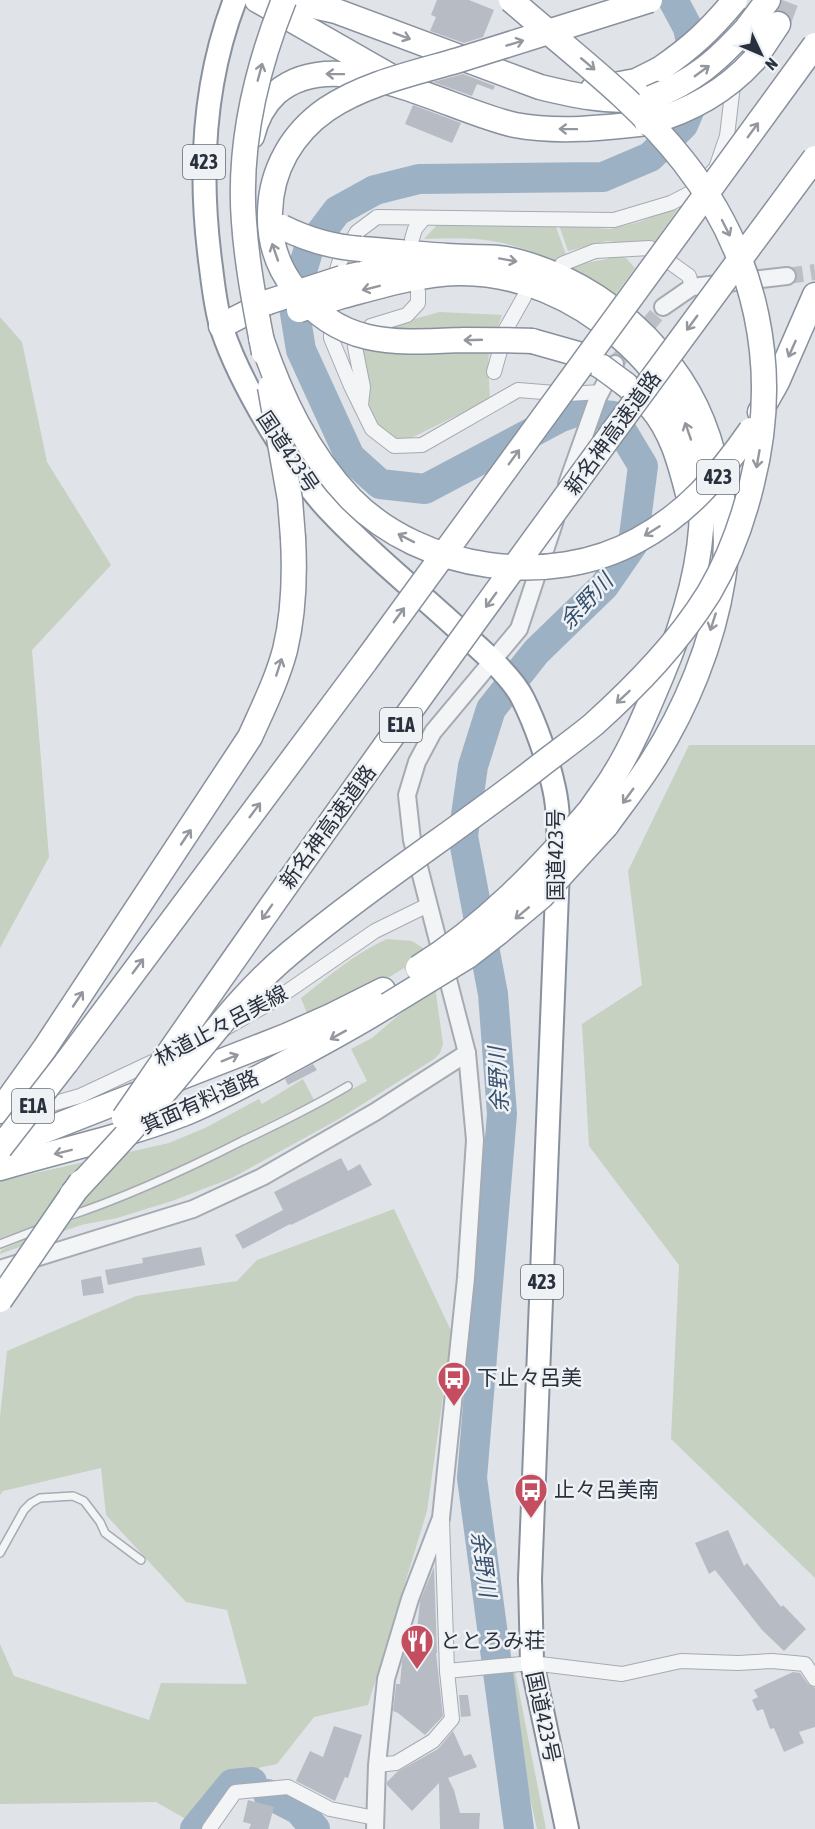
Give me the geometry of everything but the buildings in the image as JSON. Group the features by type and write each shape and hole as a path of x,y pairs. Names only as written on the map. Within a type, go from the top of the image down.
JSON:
{"highway":[{"name":"国道423号","path":"235,0 225,27 211,88 204,153 205,221 221,326 257,406 299,475 330,511 383,562 492,660 522,697 555,790 558,868 525,1663 567,1829"},
{"path":"257,0 413,89"},
{"path":"768,0 747,28 711,65 675,89 651,98 620,102 567,94 540,87 336,11 285,0 272,31 251,110 244,151 244,231 267,319 275,380 310,447 330,475 352,500 377,521 401,536 464,561 499,566 551,566 580,562 610,553 637,541 689,505 730,460 751,430 777,382 815,295"},
{"path":"72,1194 161,1096 232,1011 285,957 350,906 512,788 591,726 633,687 666,652 710,592 736,537 747,507 758,461 764,421 765,378 761,336 745,270 711,199 665,138 594,69 511,0"},
{"path":"650,0 408,75 352,96 328,109 310,123 293,141 282,159 274,179 269,221 272,242 287,279 316,311 336,325 353,333 375,340 399,343 531,341 578,354 614,372 650,405 674,445 689,495 693,525 691,592"},
{"path":"540,87 568,90 597,88 636,81 660,69 704,36 735,0"},
{"path":"450,256 361,249 321,243 301,236 266,217 250,192 248,179 250,143 254,126 271,98 292,82 317,74 340,74 360,76 413,89 486,118 518,125 575,129 647,123 667,117 706,99 723,88 754,60 778,24"},
{"name":"E1A","path":"0,1148 66,1063 364,662 815,45"},
{"name":"新名神高速道路","path":"0,1300 297,869 693,322 815,159"},
{"name":"423","path":"221,326 267,319 396,265 450,256 491,257 518,262 568,281 591,293 638,329 677,372 692,396 713,449 726,532 724,577 716,612 690,690 652,762 598,817 565,839 493,912 385,997"},
{"name":"423","path":"342,287 399,282 458,273 492,275 547,290 574,303 606,324 633,348 666,385 679,407 689,434 701,482 702,518 699,554 676,643 598,817"},
{"path":"0,1111 45,1048 250,737 271,692 285,649 292,608 295,569 290,501 267,319"},
{"name":"箕面有料道路","path":"0,1148 385,997"},
{"name":"箕面有料道路","path":"0,1168 103,1141 185,1113 216,1099 364,1020 385,997"}],"street":[{"path":"600,394 518,390 422,445 394,446 372,429 331,338 330,294 339,264 357,232 377,217 614,220 670,203 696,190 716,168 727,136 733,99 736,60 731,25 722,0"},
{"path":"412,239 415,229 424,218"},
{"path":"562,264 595,251 650,248 689,276 692,287"},
{"path":"663,307 692,287 787,276"},
{"path":"361,407 363,387 355,347 360,337 371,326 407,315 418,303 418,291"},
{"path":"494,372 506,329 524,297"},
{"path":"377,1765 396,1763 433,1741 452,1719 447,1671 441,1518 466,1278 475,1140 466,1053 412,840 407,795 417,762 433,732 519,629 586,427 600,394 614,372"},
{"name":"林道止々呂美線","path":"0,1119 80,1096 232,1025 275,1000 375,931 428,905"},
{"path":"0,1269 193,1209 262,1177 375,1112 466,1053"},
{"path":"209,1829 235,1792 288,1787 330,1809 375,1823 377,1765 386,1679 411,1599 441,1518"},
{"path":"447,1671 525,1663 622,1674 681,1661 738,1663 772,1661 805,1664 815,1679"}],"lane":[{"path":"0,1244 103,1205 194,1165 315,1106 348,1086"},
{"path":"0,1552 24,1510 31,1503 40,1498 73,1496 84,1501 100,1522 105,1533 141,1560"}],"green space":[{"path":"675,208 677,210 652,246 607,241 568,251 559,225 610,229 639,222"},
{"path":"438,224 556,227 570,266 607,259 612,254 626,258 635,268 615,295 559,263 529,250 489,240 424,239"},
{"path":"440,312 502,315 489,350 490,399 405,441 388,438 374,424 357,349 370,331"},
{"path":"0,317 22,342 47,462 111,565 32,650 49,857 0,948"},
{"path":"689,745 815,745 815,1578 671,1439 679,1265 589,1146 582,1024 642,985 628,871"},
{"path":"387,939 412,941 423,948 433,972 443,1044 440,1053 434,1059 339,1119 232,1178 172,1201 117,1218 81,1225 0,1254 1,1250 119,1202 211,1161 367,1081 351,1049 372,1038 415,1001 416,993 404,968 383,981 308,1016 301,998 353,958"},
{"path":"303,1079 314,1100 160,1176 0,1240 0,1181 169,1143 205,1128 259,1099 262,1104"},
{"path":"394,1209 452,1333 427,1511 368,1705 314,1717 277,1764 225,1775 186,1819 156,1802 0,1804 0,1644 14,1676 149,1720 161,1683 247,1684 227,1610 186,1602 106,1515 101,1468 3,1491 0,1495 0,1417 7,1351 136,1296 237,1281 257,1260"},
{"path":"515,1671 546,1829 537,1829 503,1693 500,1672"}],"waterway":[{"name":"余野川","path":"519,1829 472,1478 502,1114 493,994 463,836 473,766 491,709 536,652 604,586 633,544 643,466 613,416 575,412 561,417 425,489 380,484 350,457 301,350 293,301 309,248 337,211 375,190 419,179 603,177 650,157 683,125 700,86 688,28 673,0"},
{"path":"195,1829 232,1784 252,1782"},
{"path":"268,1794 299,1810 315,1829"}],"tunnel":[{"path":"778,24 787,0"},
{"path":"787,276 815,272"},
{"path":"615,364 663,307"}],"place":[{"name":"下止々呂美","path":"454,1407"},
{"name":"止々呂美南","path":"531,1519"},
{"name":"ととろみ荘","path":"417,1670"}]}
